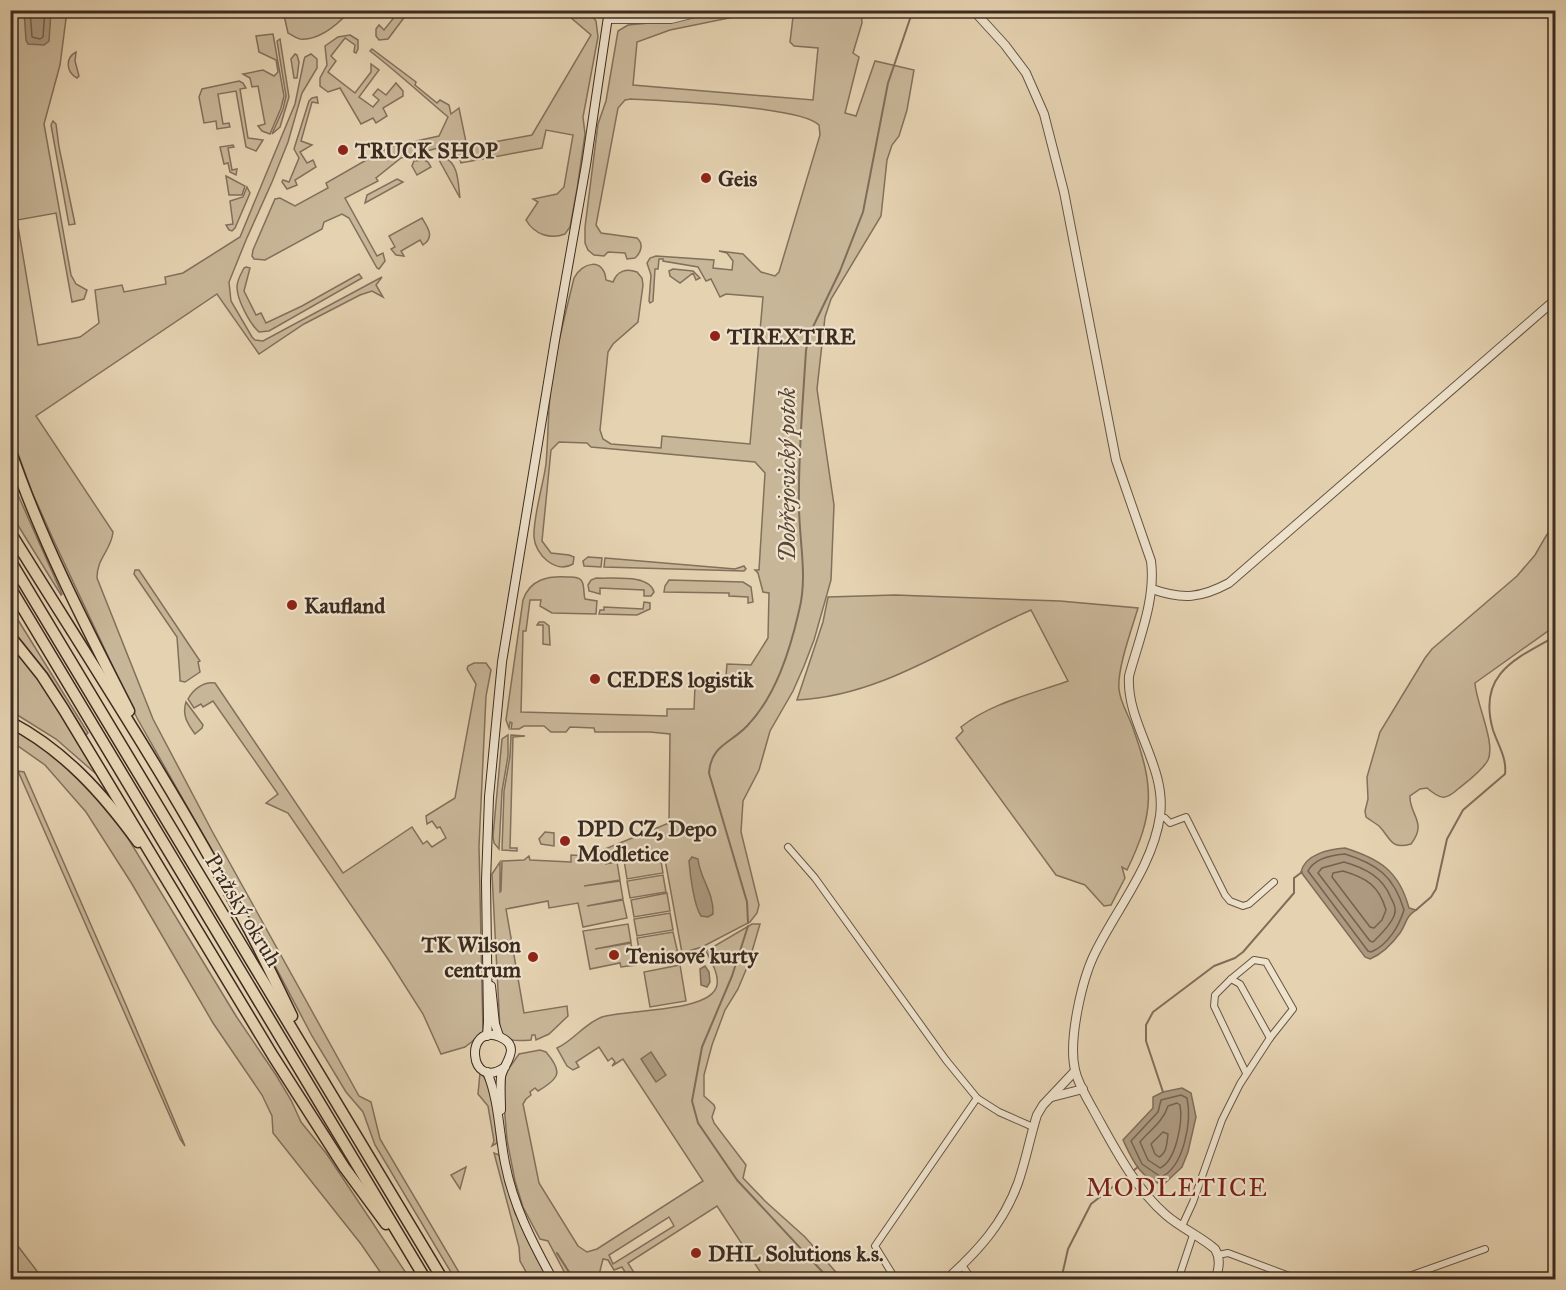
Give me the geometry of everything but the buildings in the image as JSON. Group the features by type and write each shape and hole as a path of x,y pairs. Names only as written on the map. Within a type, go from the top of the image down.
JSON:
{"highway":[{"path":"10,449 57,566 173,796"},
{"path":"10,532 173,796 247,924 327,1086"},
{"name":"Pražský okruh","path":"10,560 443,1280"},
{"name":"Pražský okruh","path":"10,587 426,1280"},
{"path":"10,636 42,676 64,710 273,1056 344,1167 418,1265"},
{"path":"10,722 60,754 96,788 173,888"}],"main road":[{"path":"487,1036 486,892 489,797 502,662 609,15"},
{"path":"487,956 495,1024 499,1036 507,1042 510,1049 510,1058 502,1074 501,1086 502,1147"},
{"path":"499,1036 487,1036 477,1043 474,1054 477,1065 487,1072 492,1086 502,1147 519,1210 553,1280"},
{"path":"487,1072 500,1071 505,1067"}],"street":[{"path":"634,20 649,14 695,10"},
{"path":"609,15 634,20 671,19 707,10"},
{"path":"973,10 1005,45 1026,73 1044,114 1064,192 1116,460 1150,561 1152,589 1129,676 1129,686 1131,705 1154,765 1158,783 1160,817 1151,850 1088,967 1074,1040 1075,1071 1131,1173 1156,1204 1193,1235 1210,1245 1218,1255 1219,1266 1215,1280"},
{"path":"1152,589 1165,594 1192,597 1201,596 1229,584 1556,299"},
{"path":"1160,817 1170,823 1186,817 1224,895 1236,904 1249,904 1274,882"},
{"path":"788,847 815,878 946,1060 977,1098 999,1112 1033,1127"},
{"path":"1182,1226 1193,1202 1222,1120 1246,1073 1293,1009 1270,967 1266,962 1254,960 1215,995 1214,1006 1246,1073"},
{"path":"1231,979 1240,984 1270,1038"},
{"path":"946,1280 988,1239 1011,1201 1037,1115 1075,1071"},
{"path":"1051,1098 1083,1089"},
{"path":"896,1280 875,1246 977,1098"},
{"path":"1178,1280 1193,1235"},
{"path":"1398,1280 1485,1250"},
{"path":"1218,1255 1228,1253 1300,1280"},
{"path":"962,1265 972,1280"}],"shaded area":[{"path":"283,10 350,11 334,26 321,34 300,39 288,33"},
{"path":"400,10 409,11 388,39 379,40 376,36 376,29 379,25 384,30"},
{"path":"10,11 67,11 60,65 44,124 71,275 76,284 87,290 84,299 72,302 56,213 17,220 38,345 80,337 99,323 95,290 122,285 124,292 166,284 165,277 183,273 240,237 295,104 305,57 311,54 317,59 317,68 302,93 288,142 229,282 231,301 252,337 263,341 382,277 376,285 383,297 372,291 360,295 304,324 259,354 217,294 36,416 113,532 110,544 99,565 97,578 153,719 212,831 359,1096 371,1102 380,1139 463,1279 455,1279 375,1145 363,1112 346,1092 312,1036 245,909 137,718 32,492 10,432"},
{"path":"563,11 588,11 596,21 598,37 583,117 585,134 577,189 570,227 565,234 548,236 533,229 526,220 538,202 533,199 557,194 564,187 573,135 546,130 542,148 461,163 459,157 449,149 438,148 401,158 376,178 378,181 345,198 377,256 383,253 385,261 379,269 349,218 342,214 324,222 322,229 265,260 254,259 253,250 275,199 280,198 295,206 328,188 326,183 389,147 439,136 448,117 370,51 372,49 416,82 415,85 437,103 440,100 449,105 451,114 459,108 467,147 532,135 591,35"},
{"path":"722,11 737,11 739,16 670,30 637,42 633,85 813,100 818,48 794,46 790,42 793,17 797,14 812,15 813,11 861,11 862,23 853,53 859,57 845,113 856,116 875,61 914,70 907,110 899,136 892,145 887,160 881,216 831,299 825,317 817,389 834,505 831,580 804,666 793,691 770,731 759,770 743,801 741,832 759,905 757,913 750,922 702,947 682,953 664,854 660,855 663,873 627,879 624,860 605,864 617,862 620,880 584,886 620,881 623,899 587,906 623,900 627,918 583,927 578,903 549,908 548,901 506,909 524,1013 567,1006 568,1016 549,1034 536,1040 535,1035 532,1035 531,1040 513,1040 506,1037 500,1029 492,874 500,862 500,892 502,861 524,860 529,856 530,860 571,862 571,855 588,856 669,823 670,734 595,732 594,728 570,727 566,732 551,732 544,726 524,726 511,729 512,723 510,722 509,728 506,720 523,600 526,593 540,580 553,577 574,577 582,582 585,599 597,601 596,614 552,613 540,606 541,600 530,600 526,631 523,631 521,712 667,716 667,709 694,709 695,686 725,688 727,664 751,665 768,638 769,593 763,592 755,570 759,570 765,473 755,462 591,447 587,443 559,442 551,450 542,541 551,553 574,557 573,564 560,567 553,565 542,556 534,537 546,464 550,395 557,351 574,278 582,268 592,264 597,265 604,273 606,280 613,282 622,271 637,272 642,278 643,285 638,322 613,344 608,352 600,430 603,439 611,444 661,448 662,436 750,444 763,297 726,294 720,297 711,279 706,281 698,267 659,259 658,269 655,269 653,301 650,303 651,275 647,263 650,258 656,256 714,260 713,268 732,270 733,261 727,253 719,251 743,254 761,272 775,276 779,272 820,135 819,125 786,113 760,109 700,103 625,100 618,108 596,225 601,233 637,238 641,248 635,258 627,259 625,253 608,252 604,256 594,255 585,243 598,124 606,101 618,31 628,25 671,21"},
{"path":"273,34 284,96 270,134 262,131 258,126 265,124 258,86 252,87 250,78 243,74 263,70 274,76 278,72 276,60 259,52 256,36"},
{"path":"350,35 358,40 356,53 354,52 355,45 345,38 331,56 336,61 328,72 355,93 371,72 371,64 379,70 359,97 373,107 379,100 373,95 378,89 386,95 396,83 403,91 403,96 383,108 387,116 376,123 373,118 361,124 340,88 328,92 320,86 320,78 327,65 325,46 338,37"},
{"path":"280,39 289,97 280,127 272,134 286,96 277,41"},
{"path":"76,52 75,61 79,76 77,78 68,65 70,58"},
{"path":"295,54 299,62 297,78 294,78 291,59"},
{"path":"239,81 246,88 240,89 248,138 263,140 256,151 246,147 236,91 218,94 223,124 229,123 230,127 217,129 216,121 204,123 199,97 202,89"},
{"path":"317,97 318,103 312,102 301,141 312,145 300,152 307,163 313,160 316,167 295,180 297,185 287,189 282,182 283,180 289,182 299,158 294,149 309,101"},
{"path":"53,121 56,124 75,224 69,225 51,125"},
{"path":"233,145 234,147 228,148 232,170 237,169 236,175 230,172 228,163 224,164 220,147"},
{"path":"443,157 455,168 460,198 438,158"},
{"path":"424,160 431,167 417,175 412,166 414,161"},
{"path":"226,176 245,186 242,195 229,195"},
{"path":"397,179 403,182 365,203 367,195"},
{"path":"247,187 250,193 235,228 232,231 229,230 226,225 233,224 230,201 243,197"},
{"path":"422,218 430,236 427,242 423,245 420,240 401,251 404,256 396,255 391,249 395,247 389,236"},
{"path":"246,267 250,268 244,291 256,315 261,313 266,323 359,274 362,278 269,331 259,332 239,298 238,279"},
{"path":"673,269 693,271 700,278 696,280 693,273 680,283 670,276 669,271"},
{"path":"10,477 62,594 61,595 11,514"},
{"path":"1555,524 1555,626 1475,683 1488,733 1490,753 1488,760 1474,776 1446,797 1439,796 1427,788 1420,789 1410,796 1418,830 1411,844 1395,844 1379,826 1366,817 1365,811 1368,799 1367,777 1380,732 1432,649 1517,576 1535,555"},
{"path":"588,557 602,558 601,567 584,566 583,561"},
{"path":"605,558 735,569 744,566 746,569 744,571 604,567"},
{"path":"135,570 139,570 200,661 198,662 200,672 185,682 180,681 177,637 134,574"},
{"path":"596,578 638,580 651,586 654,592 651,596 644,596 644,590 600,588 600,594 589,591 588,585"},
{"path":"669,580 743,582 751,587 753,602 748,603 748,597 729,596 729,593 664,592"},
{"path":"895,595 1060,601 1138,608 1123,660 1119,689 1145,767 1148,784 1147,815 1143,832 1127,870 1122,867 1125,878 1111,905 1104,906 1085,885 1056,875 956,738 963,731 961,727 985,712 1068,681 1031,610 889,678 859,689 797,700 823,622 828,597"},
{"path":"644,602 650,603 650,609 637,615 599,614 604,607 643,609"},
{"path":"10,607 88,733 86,735 48,674 11,628"},
{"path":"539,622 544,622 549,626 550,645 543,644 543,625 537,625"},
{"path":"10,642 39,678 97,771 95,773 56,739 11,711"},
{"path":"474,663 486,663 491,670 486,696 479,846 483,1033 465,1047 441,1054 423,1014 288,813 266,803 278,794 213,701 203,707 201,704 194,708 188,699 199,687 206,683 215,683 343,873 412,827 423,844 427,841 432,847 446,838 440,827 437,828 432,821 427,824 426,816 455,798 476,684 467,669"},
{"path":"186,702 203,725 195,734 186,719"},
{"path":"10,727 74,771 120,825 236,1016 276,1075 301,1122 326,1153 410,1279 385,1279 361,1244 273,1133 272,1116 262,1095 213,1023 132,884 86,812 45,765 11,741"},
{"path":"508,735 499,849 494,843 493,836 502,739"},
{"path":"511,735 525,736 513,737 510,848 517,848 517,851 502,850 504,791"},
{"path":"18,771 24,772 185,1146 180,1139"},
{"path":"545,832 554,833 554,846 541,844 539,839"},
{"path":"663,875 666,892 630,898 627,881"},
{"path":"667,893 670,911 634,917 631,900"},
{"path":"670,913 673,930 637,936 634,919"},
{"path":"628,924 631,942 595,949 631,943 636,965 621,967 620,963 590,969 583,931"},
{"path":"752,924 760,924 748,965 738,989 725,1010 712,1045 704,1075 704,1096 714,1105 712,1117 714,1123 746,1165 743,1178 805,1237 842,1279 765,1279 717,1206 628,1263 638,1279 628,1272 621,1279 618,1276 625,1272 622,1267 614,1270 608,1260 603,1259 598,1279 568,1279 548,1241 540,1239 523,1207 515,1181 507,1140 504,1105 505,1074 519,1054 540,1050 546,1052 555,1065 557,1074 555,1078 538,1091 535,1088 530,1092 531,1095 523,1104 539,1183 578,1246 587,1252 597,1249 703,1181 623,1059 612,1066 615,1062 612,1058 608,1061 599,1047 576,1062 579,1067 573,1070 567,1066 557,1048 590,1023 602,1017 684,1005 700,1001 712,994 717,985 717,976 706,951","holes":["669,1217 674,1226 613,1264 609,1255"]},
{"path":"673,932 678,954 641,960 637,938"},
{"path":"680,965 686,1001 650,1007 644,972"},
{"path":"480,1073 485,1078 493,1103 497,1143 492,1146 494,1141 488,1106 478,1094"},
{"path":"494,1153 499,1155 515,1213 548,1279 530,1279 520,1261 519,1247"},
{"path":"466,1167 460,1189 451,1175"},
{"path":"11,1237 43,1279 11,1279"}],"water":[{"path":"24,11 51,11 49,41 44,45 28,44"},
{"path":"1345,848 1368,857 1386,868 1400,885 1409,908 1416,910 1410,915 1390,945 1370,959 1365,957 1301,872 1307,861 1313,857 1326,851"},
{"path":"692,857 698,859 713,906 713,914 708,917 701,916 696,905 689,861"},
{"path":"705,966 709,972 710,982 707,987 701,985 700,969"},
{"path":"651,1052 666,1075 656,1082 641,1059"},
{"path":"1182,1088 1191,1093 1196,1117 1182,1167 1163,1185 1142,1173 1123,1140 1153,1108 1153,1097 1163,1092"}],"waterway":[{"name":"Dobřejovický potok","path":"748,923 747,902 709,773 713,756 747,726 766,701 786,657 795,626 803,585 799,486 806,350 810,333 840,271 863,212 888,83 913,10"},
{"path":"1416,910 1431,897 1436,889 1447,839 1463,810 1505,774 1503,757 1489,711 1490,695 1495,682 1514,661 1556,636"},
{"path":"1163,1092 1146,1041 1146,1025 1153,1012 1214,966 1235,958 1243,952 1294,893 1294,878 1302,872"},
{"name":"Dobřejovický potok","path":"748,926 732,976 702,1047 692,1101 698,1123 737,1180 830,1280"},
{"path":"1061,1280 1068,1249 1091,1204 1138,1167"},
{"path":"557,1253 574,1280"}],"place":[{"name":"TRUCK SHOP","path":"343,150"},
{"name":"Geis","path":"706,178"},
{"name":"TIREXTIRE","path":"715,336"},
{"name":"Kaufland","path":"292,605"},
{"name":"CEDES logistik","path":"595,679"},
{"name":"DPD CZ, Depo Modletice","path":"565,841"},
{"name":"Tenisové kurty","path":"614,955"},
{"name":"TK Wilson centrum","path":"533,957"},
{"name":"DHL Solutions k.s.","path":"696,1253"}],"district":[{"name":"MODLETICE","path":"1177,1187"}]}
